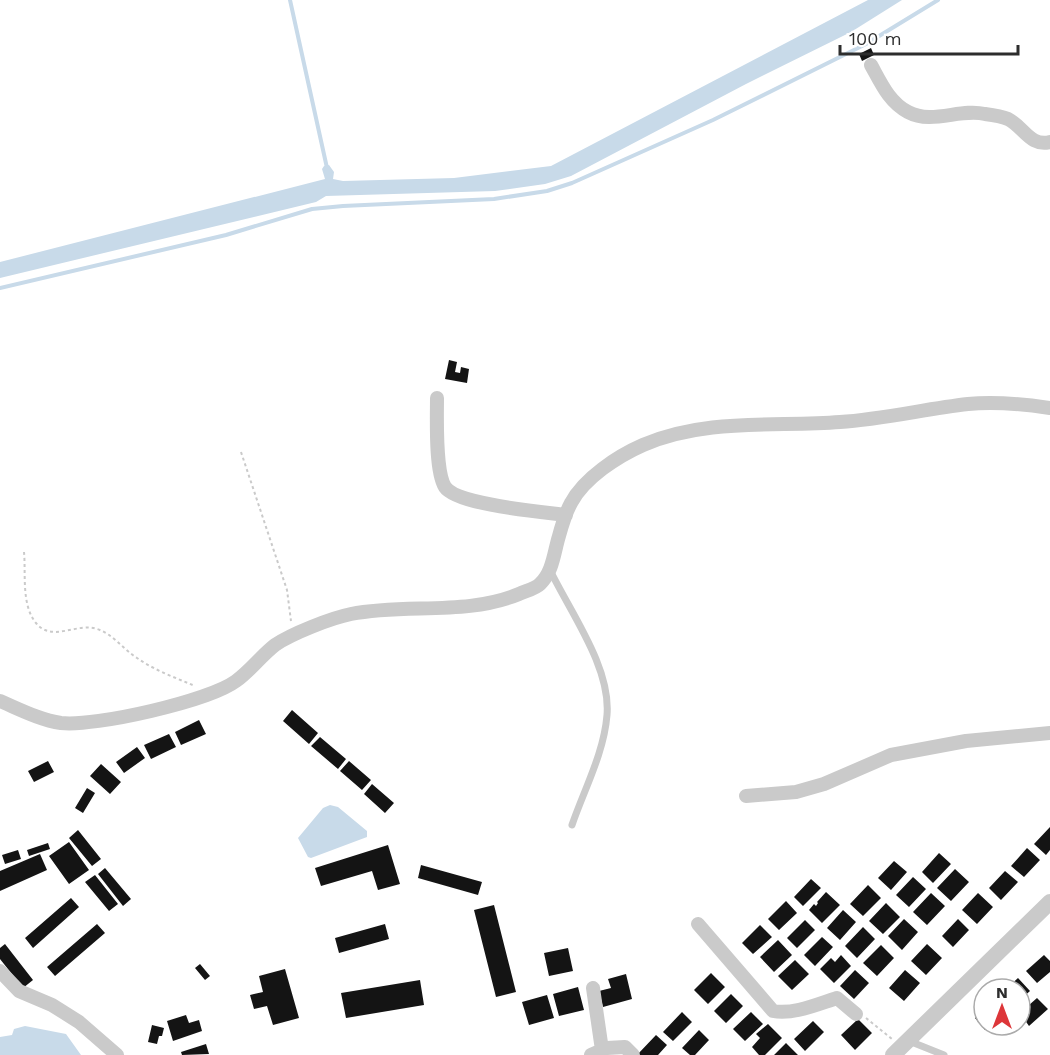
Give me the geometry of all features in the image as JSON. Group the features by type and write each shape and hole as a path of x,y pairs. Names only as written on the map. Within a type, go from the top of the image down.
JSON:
{"street":[{"path":"871,65 894,102 913,114 938,116 981,113 1007,119 1038,143 1050,142"},
{"path":"437,399 440,474 446,489 460,497 517,510 566,515"},
{"path":"0,701 62,723 134,716 211,693 236,682 276,644 334,619 351,614 415,608 479,606 538,586 550,570 571,502 590,480 615,459 654,441 703,428 837,422 970,404 1003,403 1050,408"},
{"path":"746,796 796,792 824,784 891,755 966,741 1050,733"},
{"path":"900,1047 1050,902"},
{"path":"698,924 773,1011 801,1009 837,998 856,1014"},
{"path":"0,971 19,991 52,1005 79,1022 117,1055"},
{"path":"593,988 597,1053 607,1048 625,1047 633,1055"}],"lane":[{"path":"550,570 594,654 604,682 607,714 598,755 572,825"},
{"path":"900,1047 944,1055"}],"path":[{"path":"241,452 287,590 291,624 281,642"},
{"path":"24,552 24,585 36,623 52,632 86,627 97,628 118,641 136,658 211,693"},
{"path":"856,1014 868,1019 900,1047"}],"water":[{"path":"868,0 902,0 851,32 571,176 545,184 495,191 326,196 316,202 0,278 0,262 325,179 322,169 324,166 329,165 334,172 333,179 343,181 454,178 551,166"},
{"path":"330,805 338,807 367,831 367,837 311,858 308,857 298,838 323,808"},
{"path":"25,1026 66,1034 81,1055 0,1055 0,1037 12,1035 14,1029"}],"building":[{"path":"871,48 874,55 862,61 859,54"},
{"path":"449,360 457,362 455,372 460,373 461,367 469,369 467,383 445,379"},
{"path":"292,710 318,733 309,744 283,721"},
{"path":"199,720 206,734 181,745 175,732"},
{"path":"169,734 176,747 151,759 144,745"},
{"path":"320,737 346,759 338,769 311,746"},
{"path":"137,747 145,758 124,773 116,762"},
{"path":"48,761 54,772 34,782 28,771"},
{"path":"349,761 371,780 362,790 340,771"},
{"path":"101,764 121,782 110,794 90,776"},
{"path":"372,784 394,803 385,813 364,794"},
{"path":"87,788 95,793 83,813 75,808"},
{"path":"1050,827 1050,850 1046,855 1034,844"},
{"path":"78,830 101,859 92,866 69,838"},
{"path":"69,842 89,870 69,884 49,856"},
{"path":"48,843 50,849 29,856 27,850"},
{"path":"388,845 400,884 378,890 372,871 321,886 315,868"},
{"path":"1027,848 1040,860 1024,877 1011,866"},
{"path":"18,850 21,859 5,864 2,855"},
{"path":"939,853 951,864 933,883 922,872"},
{"path":"40,854 47,870 0,891 0,871"},
{"path":"894,861 907,872 891,890 878,878"},
{"path":"421,865 482,882 478,895 418,878"},
{"path":"105,868 131,899 123,906 98,874"},
{"path":"955,869 969,882 951,901 937,888"},
{"path":"1005,871 1018,882 1001,900 989,888"},
{"path":"95,875 118,904 109,911 85,882"},
{"path":"913,877 926,889 909,907 896,895"},
{"path":"811,879 821,888 803,906 794,897"},
{"path":"868,885 881,898 863,916 850,904"},
{"path":"826,892 840,905 822,923 809,910 814,904 816,906"},
{"path":"931,893 945,906 927,925 913,912"},
{"path":"978,893 993,907 977,924 962,910"},
{"path":"71,898 79,907 33,948 25,938"},
{"path":"786,901 797,913 779,930 768,919"},
{"path":"886,903 900,917 883,934 869,921"},
{"path":"494,905 516,992 496,997 474,910"},
{"path":"843,910 856,922 840,940 827,928"},
{"path":"904,919 918,932 902,950 888,936"},
{"path":"958,919 969,930 953,947 942,936"},
{"path":"805,920 815,930 797,948 787,938"},
{"path":"97,924 105,933 55,976 47,967"},
{"path":"385,924 389,939 339,953 335,938"},
{"path":"760,925 772,937 753,954 742,943"},
{"path":"863,927 875,939 857,958 845,946"},
{"path":"822,937 833,947 815,966 804,955"},
{"path":"778,940 792,955 774,972 760,957"},
{"path":"5,944 33,980 23,988 0,959 0,948"},
{"path":"927,944 942,958 926,975 911,961"},
{"path":"881,945 894,958 877,976 863,963"},
{"path":"568,948 573,971 549,976 544,953"},
{"path":"841,955 851,966 834,983 820,969 831,958 835,962"},
{"path":"1044,955 1050,961 1050,972 1037,983 1026,971"},
{"path":"795,960 809,974 792,990 778,976"},
{"path":"200,964 210,976 205,980 195,968"},
{"path":"285,969 299,1018 273,1025 267,1006 254,1009 250,995 263,992 259,976"},
{"path":"855,970 869,983 854,999 840,986"},
{"path":"905,970 920,983 904,1001 889,988"},
{"path":"711,973 725,987 708,1004 694,990"},
{"path":"626,974 632,999 603,1007 599,991 611,988 608,979"},
{"path":"420,980 424,1005 346,1018 341,993"},
{"path":"578,987 584,1010 559,1016 553,994"},
{"path":"731,994 743,1006 726,1023 714,1011"},
{"path":"547,995 554,1018 529,1025 522,1002"},
{"path":"1037,998 1048,1009 1032,1023 1032,1002"},
{"path":"682,1012 692,1022 673,1041 663,1032"},
{"path":"751,1012 763,1024 745,1041 733,1029"},
{"path":"186,1015 189,1023 199,1020 202,1031 173,1041 167,1021"},
{"path":"858,1019 872,1033 855,1050 841,1035"},
{"path":"813,1021 824,1032 805,1051 794,1039"},
{"path":"768,1024 782,1038 765,1055 759,1055 752,1047 760,1038 756,1034"},
{"path":"152,1025 164,1028 157,1044 148,1042"},
{"path":"699,1030 709,1040 695,1055 690,1055 682,1048"},
{"path":"656,1035 667,1045 658,1055 637,1055"},
{"path":"786,1043 798,1055 774,1055"},
{"path":"206,1044 209,1054 182,1055 181,1052"}],"waterway":[{"path":"290,0 327,168"},
{"path":"0,288 226,235 312,209 494,199 547,191 572,183 713,120 866,44 938,0"}]}
